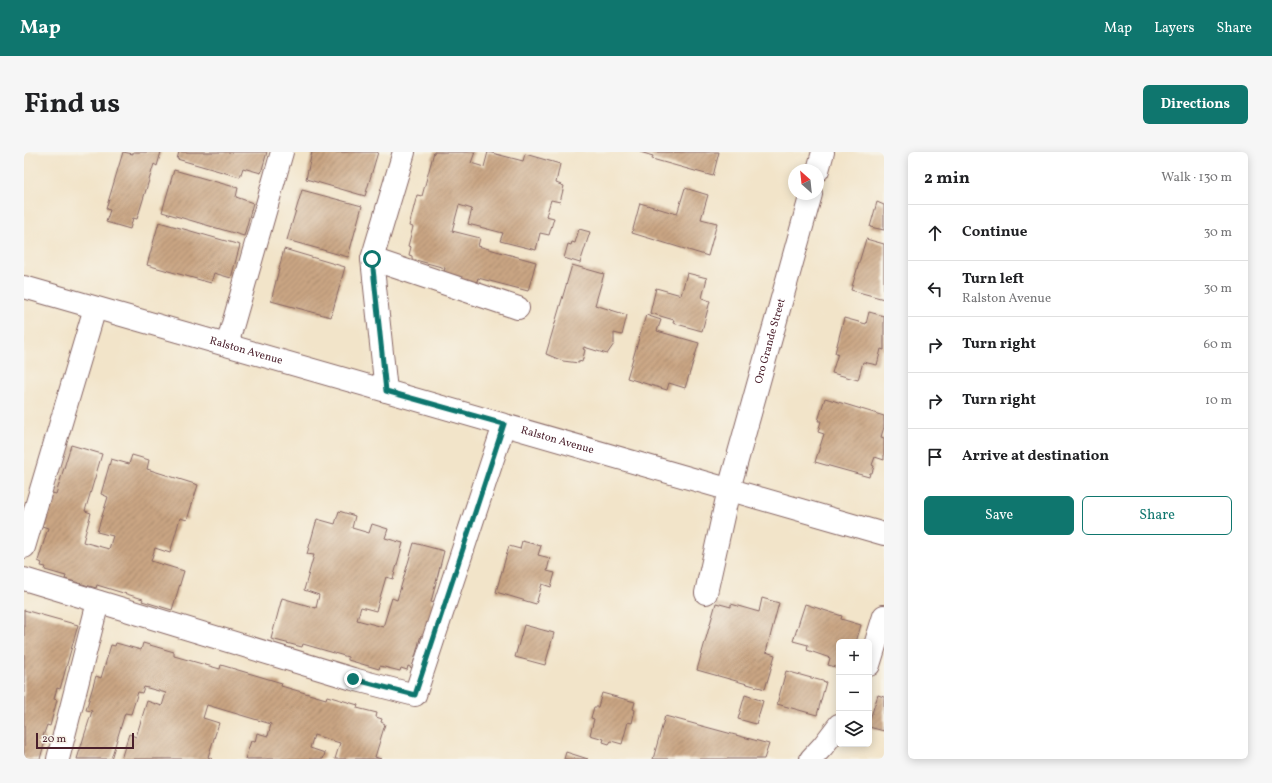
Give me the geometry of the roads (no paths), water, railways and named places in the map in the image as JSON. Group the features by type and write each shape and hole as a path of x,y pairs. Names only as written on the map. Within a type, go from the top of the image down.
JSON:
{"street":[{"path":"227,345 282,152"},
{"path":"386,391 372,259 404,152"},
{"path":"820,164 823,152"},
{"name":"Oro Grande Street","path":"706,593 729,489 809,200"},
{"path":"372,259 518,308"},
{"name":"Ralston Avenue","path":"24,287 884,534"},
{"path":"24,547 95,308"},
{"path":"24,579 353,679 415,695 504,424"},
{"path":"58,759 98,602"},
{"path":"872,655 884,616"},
{"path":"811,759 836,729"}]}
